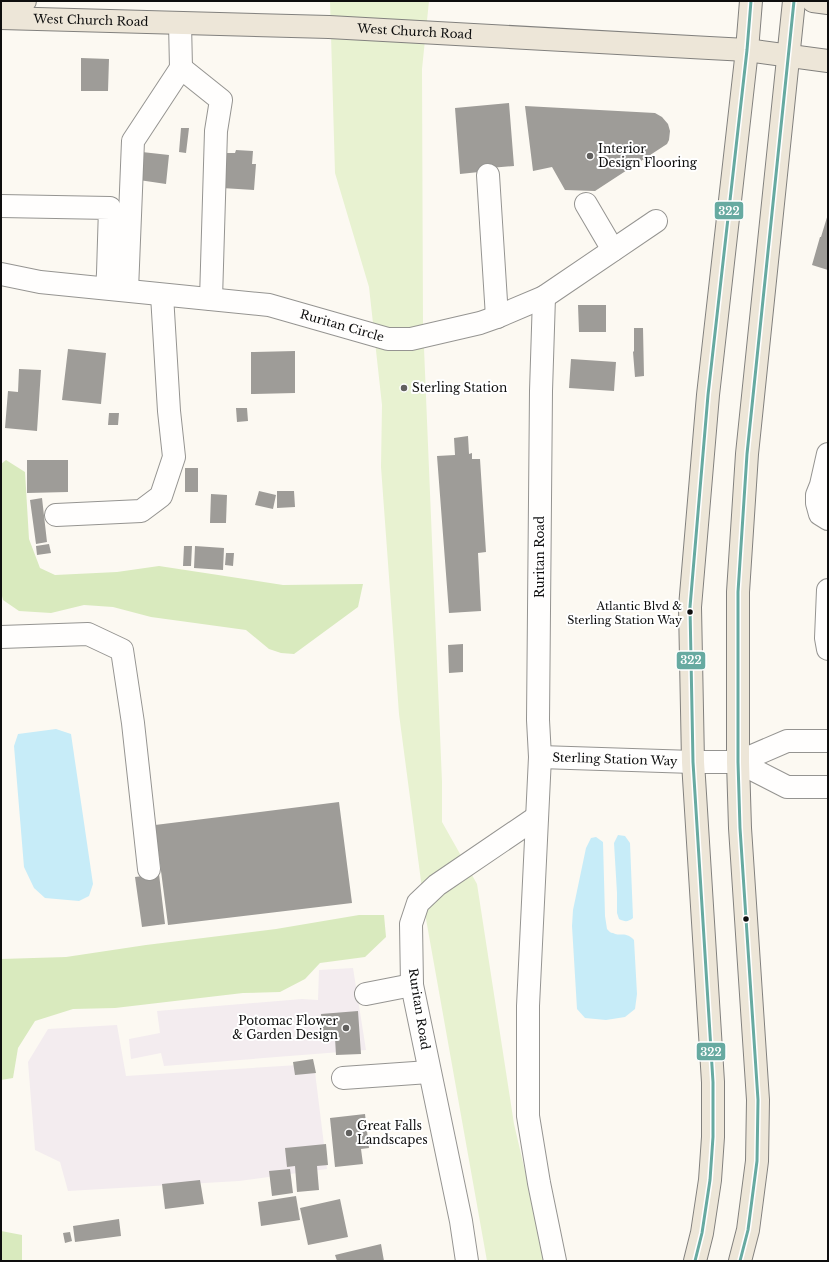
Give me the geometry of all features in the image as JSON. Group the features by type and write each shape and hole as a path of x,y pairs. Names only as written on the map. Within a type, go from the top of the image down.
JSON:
{"main road":[{"path":"1,3 25,1"},
{"path":"695,1261 702,1233 709,1187 713,1137 713,1082 693,762 690,608 708,394 747,50 751,1"},
{"path":"740,1261 748,1230 757,1161 758,1100 740,828 738,762 738,592 747,454 794,1"},
{"path":"813,1 828,3"},
{"name":"West Church Road","path":"1,18 329,27 747,50 828,61"}],"street":[{"path":"117,289 133,141 181,68 180,23"},
{"path":"181,68 221,100 216,131 211,299"},
{"path":"488,175 497,317"},
{"path":"586,204 613,250"},
{"path":"1,206 110,208 108,273 117,289"},
{"name":"Ruritan Circle","path":"1,274 40,282 269,305 388,339 411,339 480,323 544,297 656,221"},
{"path":"56,515 141,511 161,496 174,457 169,411 162,295"},
{"name":"Ruritan Road","path":"544,297 541,399 538,720 540,757 528,1006 528,1116 539,1183 555,1261"},
{"path":"827,463 817,503 820,514 828,519"},
{"path":"828,590 826,638 828,649"},
{"path":"1,638 88,634 122,650 133,723 149,869"},
{"path":"738,762 787,741 828,741"},
{"name":"Sterling Station Way","path":"540,757 738,762"},
{"path":"738,762 787,787 828,787"},
{"name":"Ruritan Road","path":"467,1261 412,985 411,924 418,902 437,885 538,817"},
{"path":"366,994 412,985"},
{"path":"343,1078 429,1072"}],"shaded area":[{"path":"353,968 366,1050 164,1066 161,1053 131,1059 129,1039 160,1033 157,1011 302,999 318,1000 319,970"},
{"name":"Great Falls Landscapes","path":"117,1025 126,1076 314,1064 327,1169 239,1181 68,1191 60,1162 35,1150 28,1062 48,1029"}],"green space":[{"path":"330,1 429,1 422,69 423,324 442,782 442,822 477,884 514,1124 546,1261 487,1261 426,919 399,714 381,467 382,405 369,287 335,173"},
{"path":"6,460 25,472 29,539 40,568 55,575 117,572 159,566 283,585 363,584 358,607 294,654 281,653 269,649 246,630 151,617 113,607 84,605 51,613 19,611 3,600 1,592 1,464"},
{"path":"359,915 384,915 386,937 365,957 320,963 305,979 280,992 243,993 115,1008 73,1009 35,1021 18,1048 13,1078 1,1080 1,959 66,957 146,945 276,929"},
{"path":"1,1231 22,1235 22,1261 1,1261"}],"water":[{"path":"56,729 71,734 93,884 89,896 79,901 45,898 34,888 24,867 14,746 18,734"},
{"path":"618,835 625,836 630,843 633,918 626,921 619,919 617,913 614,843"},
{"path":"596,837 603,842 605,916 607,929 611,933 626,935 634,940 637,994 635,1009 625,1017 606,1020 585,1018 577,1009 572,926 573,910 586,848 591,838"}],"building":[{"path":"81,58 109,59 108,91 81,91"},
{"path":"509,103 514,166 478,169 479,172 460,174 455,108"},
{"name":"Interior Design Flooring","path":"525,106 655,113 662,117 668,124 670,131 669,140 667,144 595,191 565,190 552,167 533,171"},
{"path":"181,128 189,128 186,153 179,152"},
{"path":"236,150 253,151 252,164 256,164 254,190 222,188 224,153 235,153"},
{"path":"142,152 169,155 166,184 139,180"},
{"path":"828,214 828,270 812,265"},
{"path":"578,305 606,305 606,332 579,332"},
{"path":"634,328 643,328 644,376 635,377 633,352"},
{"path":"68,349 106,353 101,404 62,400"},
{"path":"295,351 295,393 251,394 251,352"},
{"path":"571,359 616,362 614,391 569,388"},
{"path":"19,369 41,370 37,431 5,428 8,391 18,392"},
{"path":"236,408 247,408 248,421 237,422"},
{"path":"109,413 119,413 118,425 108,425"},
{"path":"468,436 469,454 472,453 472,459 480,459 486,552 478,553 481,611 449,613 437,456 455,455 454,438"},
{"path":"27,460 68,460 68,492 27,493"},
{"path":"185,468 198,468 198,492 185,492"},
{"path":"259,491 276,495 273,509 255,505"},
{"path":"277,491 294,491 295,507 277,508"},
{"path":"211,494 227,495 226,523 210,523"},
{"path":"42,498 47,542 36,544 30,500"},
{"path":"49,544 51,553 37,555 36,546"},
{"path":"184,546 192,546 191,566 183,566"},
{"path":"195,546 224,548 223,570 194,568"},
{"path":"226,553 234,553 233,566 225,565"},
{"path":"463,644 463,672 449,673 448,645"},
{"path":"339,802 352,903 168,925 155,825"},
{"path":"159,874 165,924 142,927 135,877"},
{"path":"358,1011 361,1054 336,1055 335,1038 323,1039 321,1014"},
{"path":"313,1059 316,1073 295,1075 293,1062"},
{"name":"Great Falls Landscapes","path":"365,1114 369,1148 361,1149 363,1164 335,1167 330,1118"},
{"path":"326,1144 328,1165 317,1166 319,1190 297,1192 295,1166 287,1167 285,1148"},
{"path":"290,1169 293,1193 272,1196 269,1171"},
{"path":"200,1180 204,1204 165,1209 162,1184"},
{"path":"296,1196 300,1220 261,1226 258,1202"},
{"path":"340,1199 348,1237 308,1245 300,1208"},
{"path":"119,1219 121,1236 75,1242 73,1226"},
{"path":"70,1232 72,1241 65,1243 63,1233"},
{"path":"381,1244 384,1261 337,1261 335,1255"}],"transit line":[{"name":"322","path":"695,1261 702,1233 710,1180 713,1137 713,1082 693,762 690,607 708,395 747,50 751,1"},
{"name":"322","path":"740,1261 748,1230 757,1161 758,1100 740,828 738,762 738,592 747,454 794,1"}],"place":[{"name":"Interior Design Flooring","path":"590,156"},
{"name":"Sterling Station","path":"404,388"},
{"name":"Atlantic Blvd & Sterling Station Way","path":"690,612"},
{"name":"Potomac Flower & Garden Design","path":"346,1028"},
{"name":"Great Falls Landscapes","path":"349,1133"}]}
